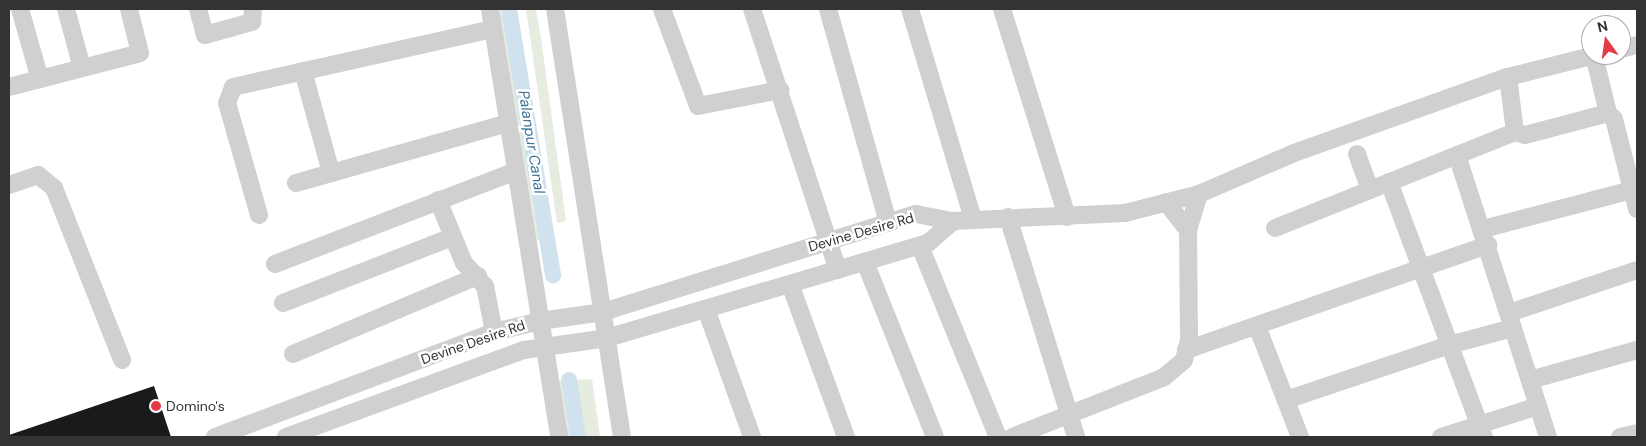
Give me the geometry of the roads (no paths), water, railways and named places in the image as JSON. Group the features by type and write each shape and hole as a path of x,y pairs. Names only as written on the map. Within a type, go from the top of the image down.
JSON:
{"street":[{"path":"9,12 21,9 40,79"},
{"path":"66,9 82,68"},
{"path":"9,88 140,52 129,9"},
{"path":"198,9 205,35 252,22 253,9"},
{"path":"490,9 558,437"},
{"path":"555,9 622,437"},
{"path":"662,9 698,106 780,90"},
{"path":"752,9 838,270"},
{"path":"828,9 888,223"},
{"path":"910,9 973,219"},
{"path":"1002,9 1067,217"},
{"path":"259,215 227,102 229,90 233,86 493,29"},
{"path":"953,221 1125,213 1199,194 1294,153 1508,77 1581,59"},
{"path":"1597,65 1608,113 1614,119 1637,209"},
{"path":"303,71 331,173"},
{"path":"1508,77 1515,132"},
{"path":"1275,228 1515,132 1525,135 1608,113"},
{"path":"296,183 508,123"},
{"path":"1357,154 1370,190"},
{"path":"1457,155 1548,437"},
{"path":"274,264 516,171"},
{"path":"9,184 38,175 54,188 122,360"},
{"path":"1390,182 1420,270 1482,431"},
{"path":"1186,350 1420,270 1485,237 1632,190"},
{"path":"1012,437 1164,377 1184,360 1186,350 1188,230 1199,194"},
{"path":"438,200 464,263 478,276 485,286 494,332"},
{"path":"1166,202 1188,230"},
{"name":"Devine Desire Rd","path":"215,437 494,332 540,320 603,312 916,214 953,221"},
{"path":"1008,217 1076,437"},
{"name":"Devine Desire Rd","path":"286,437 487,362 544,346 607,338 920,246 928,243 953,221"},
{"path":"283,303 452,237"},
{"path":"920,246 998,437"},
{"path":"865,262 935,437"},
{"path":"1286,400 1449,345 1637,270"},
{"path":"292,354 478,276"},
{"path":"790,284 846,437"},
{"path":"706,309 752,437"},
{"path":"1257,326 1300,437"},
{"path":"1530,380 1637,350"},
{"path":"1441,437 1482,431 1538,406"},
{"path":"1620,437 1637,433"}],"waterway":[{"name":"Palanpur Canal","path":"509,9 553,275"},
{"name":"Palanpur Canal","path":"569,380 578,437"}],"place":[{"name":"Domino's","path":"156,406"}]}
